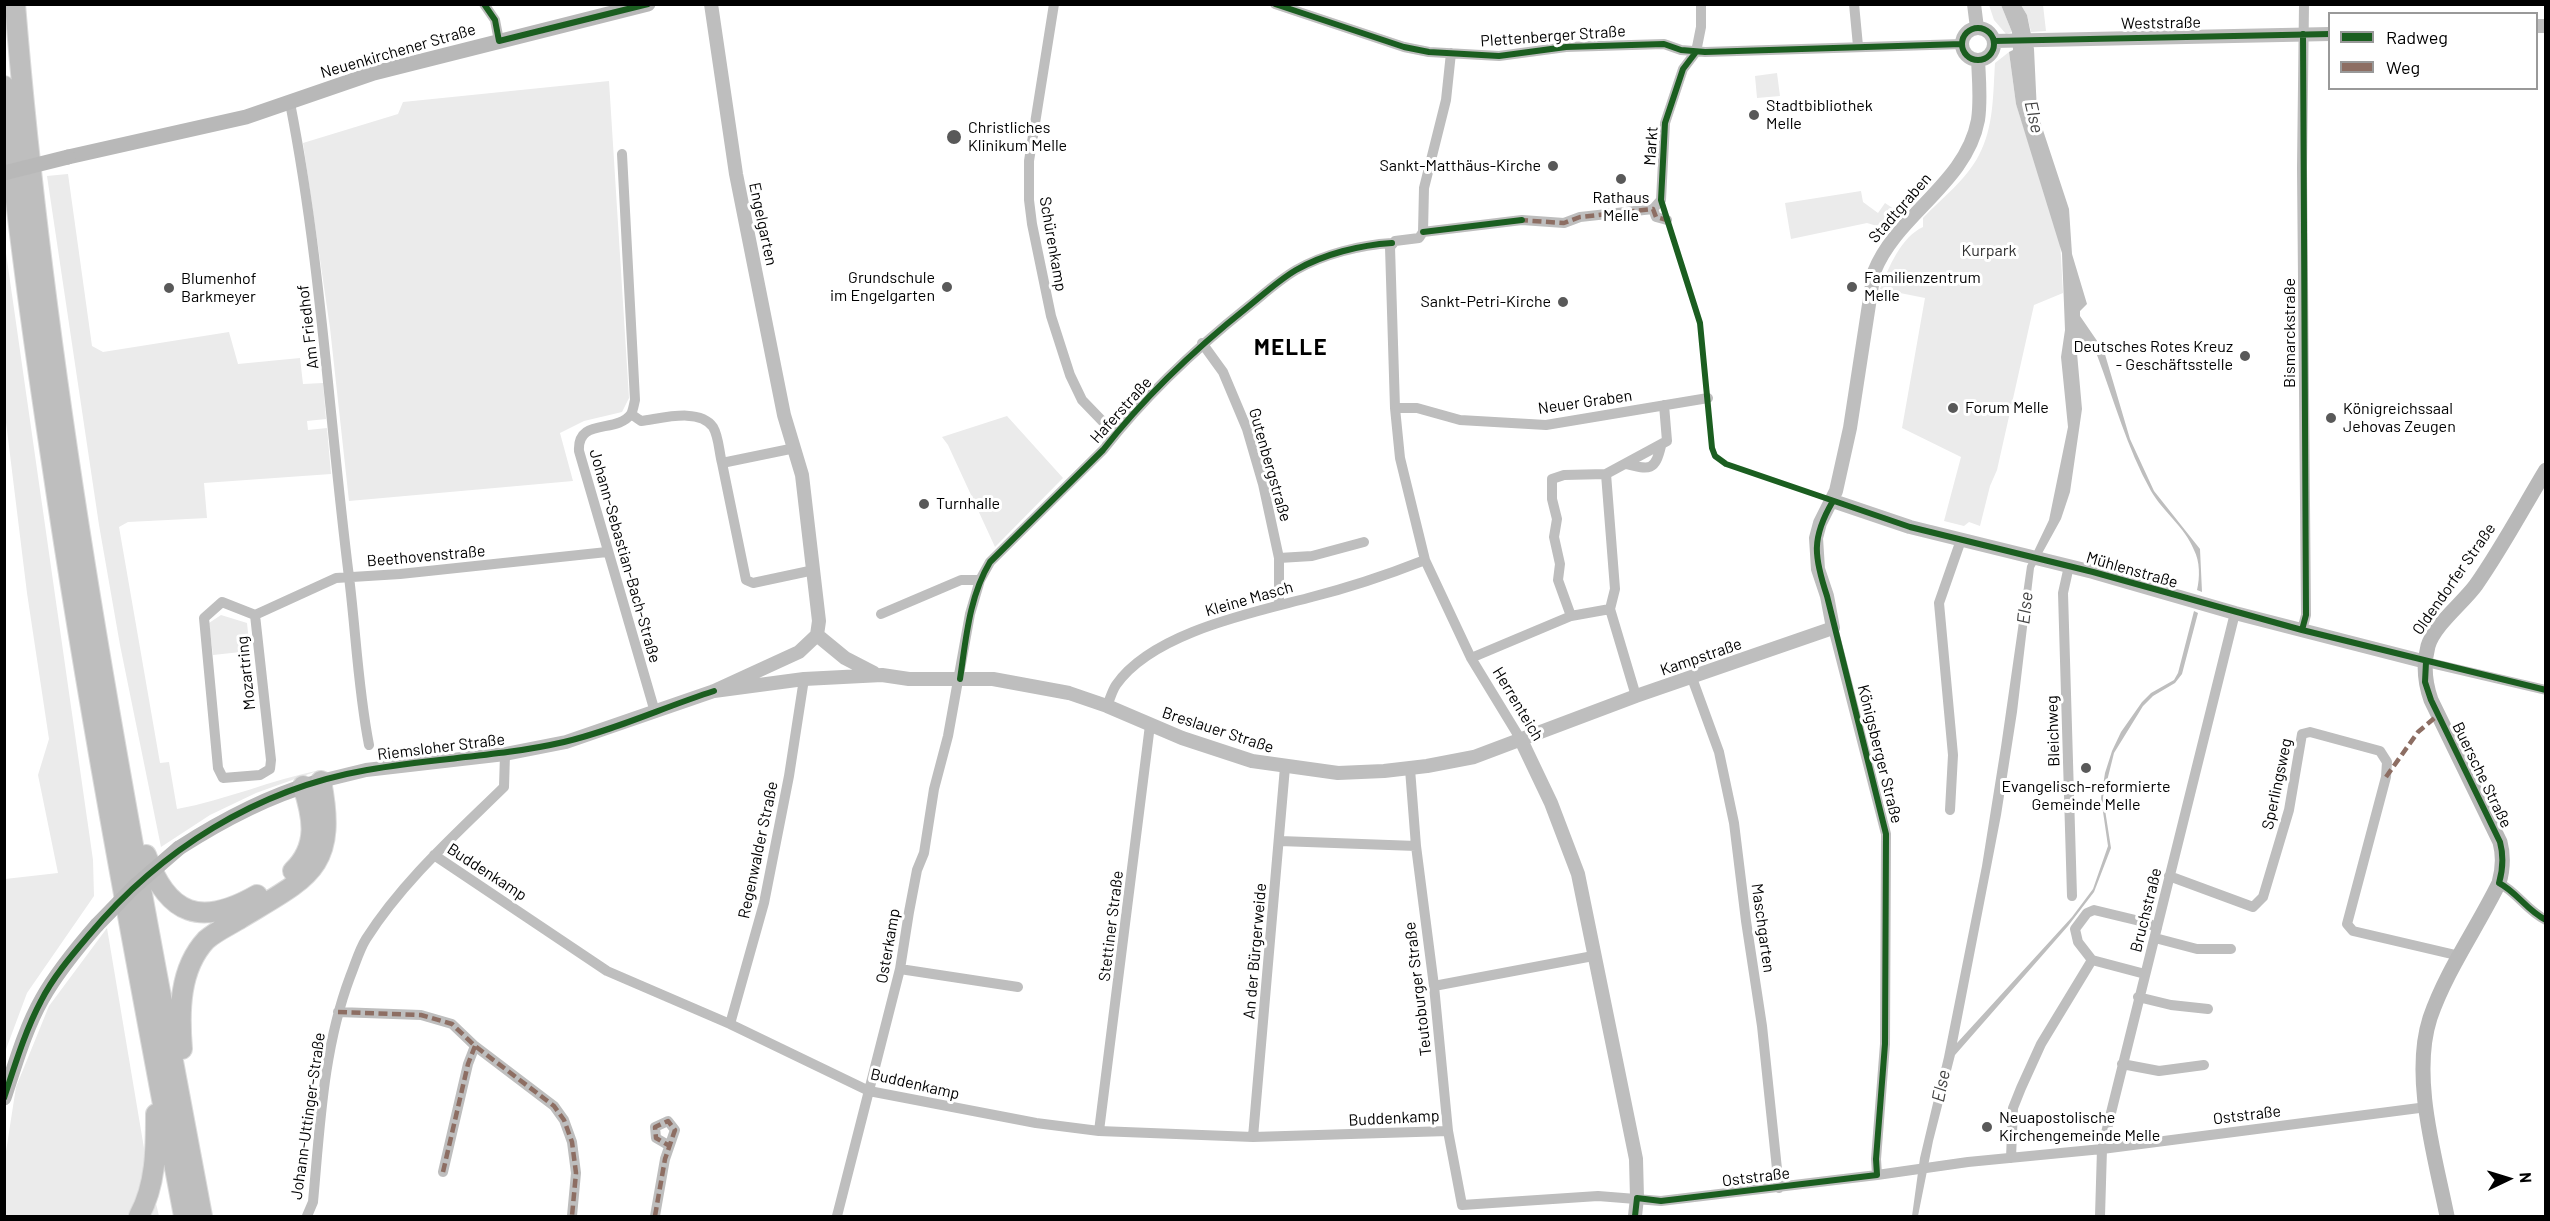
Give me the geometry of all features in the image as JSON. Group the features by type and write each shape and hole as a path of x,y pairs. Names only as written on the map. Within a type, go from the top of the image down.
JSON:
{"highway":[{"path":"15,4 39,245 77,517 121,778 202,1216"},
{"path":"4,86 31,326 67,567 108,808 184,1216"},
{"path":"121,778 158,885 167,897 188,910 208,914 226,910 254,897 287,877 303,862 313,840 312,784"},
{"path":"187,1135 179,1011 188,971 206,941 307,876 323,852 327,812 312,784"},
{"path":"139,1216 147,1202 154,1172 155,1063"}],"main road":[{"name":"Neuenkirchener Straße","path":"4,173 246,117 363,76 648,4"},
{"name":"Oldendorfer Straße","path":"2438,715 2425,682 2428,644 2477,584 2546,470"},
{"name":"Buersche Straße","path":"2438,715 2500,842 2503,863 2499,883 2440,992 2426,1034 2422,1073 2447,1216"},
{"name":"Riemsloher Straße","path":"4,1098 20,1050 41,1000 97,924 134,887 179,848 234,816 312,784"}],"street":[{"path":"484,4 495,20 499,41"},
{"name":"Engelgarten","path":"711,4 736,174 784,415 802,475 819,621 817,635"},
{"name":"Schürenkamp","path":"1054,4 1029,161 1030,212 1046,295 1070,375 1082,400 1109,428 1117,432"},
{"name":"Plettenberger Straße","path":"1275,4 1290,6 1404,46 1451,53 1499,56 1566,47 1664,44 1696,52"},
{"path":"1701,4 1701,27 1696,52 1962,44"},
{"path":"1854,4 1858,46"},
{"path":"1974,4 1977,28"},
{"name":"Bismarckstraße","path":"2302,630 2306,615 2304,4"},
{"path":"1977,28 1986,30 2000,41 1984,58 1977,60 1965,54 1962,44 1968,31 1977,28"},
{"name":"Weststraße","path":"2000,41 2328,34"},
{"name":"Markt","path":"1653,209 1661,200 1665,123 1683,69 1696,52"},
{"path":"1392,243 1419,238 1423,232 1424,188 1446,100 1451,53"},
{"name":"Stadtgraben","path":"1834,496 1850,428 1874,272 1880,255 1942,186 1968,149 1979,110 1977,60"},
{"name":"Am Friedhof","path":"290,103 323,323 363,715 369,745"},
{"path":"622,154 635,400 631,414 641,421 691,416 704,419 712,426 746,580 753,583 814,570"},
{"path":"1423,232 1522,220 1564,224 1580,217 1653,209 1656,217 1667,220"},
{"name":"Haferstraße","path":"960,679 970,614 980,580 990,562 1103,450 1117,432 1202,343 1297,270 1328,256 1376,244 1392,243"},
{"name":"Herrenteich","path":"1392,243 1390,263 1395,408 1400,458 1425,560 1471,658 1521,740 1551,803 1578,874 1636,1159 1638,1198 1635,1216"},
{"name":"Gutenbergstraße","path":"1202,343 1223,372 1247,429 1263,484 1279,558 1279,605"},
{"name":"Neuer Graben","path":"1395,408 1417,408 1460,420 1546,425 1708,398"},
{"path":"1570,616 1558,580 1560,564 1554,537 1557,519 1552,499 1552,479 1564,475 1606,474 1661,446 1667,441 1658,406"},
{"name":"Johann-Sebastian-Bach-Straße","path":"631,414 624,420 584,433 578,441 607,552 655,712"},
{"path":"722,463 795,448"},
{"path":"1606,474 1615,589 1610,609 1636,696"},
{"name":"Mühlenstraße","path":"1834,496 1910,527 2069,566 2235,613 2426,662"},
{"name":"Königsberger Straße","path":"1834,496 1820,523 1816,538 1816,554 1886,834 1885,1044 1876,1160 1877,1175"},
{"path":"1950,810 1953,755 1939,603 1961,540"},
{"path":"1279,558 1312,556 1365,542"},
{"name":"Beethovenstraße","path":"255,615 336,578 458,569 607,552"},
{"name":"Kleine Masch","path":"1107,706 1116,686 1129,671 1168,644 1207,626 1360,584 1425,560"},
{"name":"Bleichweg","path":"2069,566 2063,593 2072,896"},
{"path":"881,614 961,580 980,580"},
{"name":"Mozartring","path":"222,602 255,615 271,760 270,769 260,775 223,778 218,768 204,618 222,602"},
{"path":"1471,658 1570,616 1610,609"},
{"name":"Bruchstraße","path":"2100,1216 2102,1149 2235,613"},
{"name":"Kampstraße","path":"1579,717 1833,628"},
{"name":"Riemsloher Straße","path":"312,784 366,770 505,754 566,742 714,691 799,652 817,635"},
{"name":"Breslauer Straße","path":"817,635 845,658 865,670 882,675 909,679 993,679 1046,687 1107,706 1150,725 1234,756 1285,767 1338,773 1410,769 1474,757 1579,717"},
{"path":"2426,662 2546,690"},
{"name":"Breslauer Straße","path":"714,691 804,679 882,675"},
{"name":"Maschgarten","path":"1692,678 1719,752 1734,823 1762,1026 1779,1188"},
{"name":"Regenwalder Straße","path":"730,1024 764,903 789,776 804,679"},
{"name":"Osterkamp","path":"837,1216 900,969 917,870 924,853 934,789 960,679"},
{"name":"Stettiner Straße","path":"1099,1131 1150,725"},
{"name":"Sperlingsweg","path":"2169,876 2253,907 2263,897 2289,810 2302,734 2310,732 2380,751 2387,762 2386,777 2348,924 2353,931 2460,956"},
{"name":"Johann-Uttinger-Straße","path":"308,1216 313,1202 325,1074 338,1012 364,941 397,897 434,855 504,787 505,754"},
{"name":"An der Bürgerweide","path":"1253,1137 1285,767"},
{"name":"Teutoburger Straße","path":"1410,769 1416,846 1434,986 1448,1131 1462,1205"},
{"path":"1280,841 1416,846"},
{"name":"Buddenkamp","path":"434,855 608,971 730,1024 869,1091 1025,1121 1099,1131 1253,1137 1448,1131"},
{"path":"2499,883 2509,888 2529,909 2546,920"},
{"path":"2145,974 2092,960 2078,942 2075,929 2087,913 2094,910 2148,923 2156,933 2197,949 2230,949"},
{"path":"1434,986 1593,956"},
{"path":"2011,1158 2013,1108 2021,1088 2041,1044 2092,960"},
{"path":"900,969 1018,987"},
{"path":"2138,997 2171,1005 2208,1009"},
{"path":"338,1012 421,1015 452,1024 475,1046 554,1106 564,1120 572,1142 576,1173 572,1216"},
{"path":"443,1172 468,1064 475,1046"},
{"path":"2122,1064 2158,1071 2204,1065"},
{"name":"Oststraße","path":"1462,1205 1598,1196 1661,1201 2102,1149 2427,1107"},
{"path":"655,1216 668,1145"}],"green space":[{"path":"1989,5 2001,5 2012,32 2006,34 1994,20"},
{"path":"2021,5 2043,5 2046,31 2031,32 2027,15"},
{"name":"Kurpark","path":"2009,52 2016,104 2060,240 2063,293 2034,305 1997,470 1990,486 1980,526 1969,522 1964,526 1944,521 1961,457 1902,428 1925,298 1880,289 1902,245 1923,227 1923,218 1961,180 1979,155 1990,122 1995,63"},
{"path":"1777,73 1780,96 1757,98 1755,76"},
{"path":"609,81 629,398 622,412 584,421 560,433 573,481 349,501 330,328 303,143 398,114 403,102"},
{"path":"68,174 92,346 103,352 229,332 238,364 300,358 303,384 323,383 326,419 307,421 308,430 327,428 331,474 204,483 207,518 128,522 119,527 160,763 169,762 177,809 320,770 256,793 210,815 161,847 120,645 99,525 47,176"},
{"path":"1861,191 1863,202 1878,213 1885,203 1894,209 1894,218 1887,229 1867,223 1791,239 1785,203"},
{"path":"5,246 93,860 94,896 27,993 5,1052 5,879 58,873 38,775 49,739 27,593 5,414"},
{"path":"1007,416 1063,478 995,547 948,445 942,437"},
{"path":"221,615 247,623 250,651 213,655 209,623"},
{"path":"107,928 147,1166 159,1216 5,1216 5,1158 16,1087 49,1006"}],"water":[{"name":"Else","path":"2001,5 2021,5 2027,15 2034,49 2037,112 2069,209 2072,254 2087,304 2080,311 2080,316 2104,351 2130,439 2154,491 2200,549 2202,592 2197,590 2199,575 2196,554 2180,527 2156,499 2142,475 2097,355 2092,350 2080,347 2077,353 2082,409 2070,492 2061,519 2034,568 2017,712 2001,815 1957,1043 2072,917 2093,889 2108,846 2101,798 2105,773 2112,751 2121,732 2142,702 2151,693 2174,680 2178,673 2194,611 2198,613 2182,674 2175,683 2153,696 2143,706 2114,753 2103,797 2111,848 2094,892 2068,926 1955,1055 1933,1141 1918,1216 1912,1216 1920,1158 1944,1057 1982,866 2027,566 2049,520 2068,427 2061,357 2065,330 2062,253 2016,104 2009,52 2013,50 2012,32"}],"marked path":[{"path":"1519,220 1564,223 1580,217 1653,209 1656,217 1667,220 1668,223"},
{"path":"2386,777 2418,732 2438,715"},
{"path":"338,1012 421,1015 452,1024 475,1046 554,1106 564,1120 572,1142 576,1173 572,1216"},
{"path":"443,1172 468,1064 475,1046"},
{"path":"655,1216 665,1159 675,1130 668,1121 655,1127 656,1138 668,1145"}],"cycle path":[{"path":"484,4 495,20 499,41 648,4"},
{"path":"1275,4 1404,47 1429,52 1499,56 1566,47 1664,44 1681,50 1705,52 1962,44"},
{"path":"1978,28 1989,33 1994,44 1989,55 1978,60 1967,55 1962,44 1967,33 1978,28"},
{"path":"2302,630 2306,615 2303,34"},
{"path":"1994,41 2328,34"},
{"path":"1696,52 1683,69 1665,123 1661,200 1700,323 1712,448 1715,456 1726,464 1910,527 2093,572 2302,630 2546,690"},
{"path":"1423,232 1522,220"},
{"path":"960,679 973,604 977,589 990,562 1103,450 1153,392 1209,339 1290,274 1330,255 1355,248 1392,243"},
{"path":"1635,1216 1637,1198 1661,1201 1877,1175 1876,1159 1885,1044 1886,834 1817,559 1821,526 1833,501"},
{"path":"2426,662 2425,682 2431,700 2500,842 2502,863 2499,883 2546,920"},
{"path":"4,1098 35,1012 63,966 117,904 147,876 179,850 213,828 249,808 326,779 391,766 515,751 564,742 602,731 714,691"}],"place":[{"name":"Stadtbibliothek Melle","path":"1754,115"},
{"name":"Christliches Klinikum Melle","path":"954,137"},
{"name":"Sankt-Matthäus-Kirche","path":"1553,166"},
{"name":"Rathaus Melle","path":"1621,179"},
{"name":"Grundschule im Engelgarten","path":"947,287"},
{"name":"Familienzentrum Melle","path":"1852,287"},
{"name":"Blumenhof Barkmeyer","path":"169,288"},
{"name":"Sankt-Petri-Kirche","path":"1563,302"},
{"name":"Deutsches Rotes Kreuz - Geschäftsstelle","path":"2245,356"},
{"name":"Forum Melle","path":"1953,408"},
{"name":"Königreichssaal Jehovas Zeugen","path":"2331,418"},
{"name":"Turnhalle","path":"924,504"},
{"name":"Evangelisch-reformierte Gemeinde Melle","path":"2086,768"},
{"name":"Neuapostolische Kirchengemeinde Melle","path":"1987,1127"}],"district":[{"name":"MELLE","path":"1291,348"}]}
